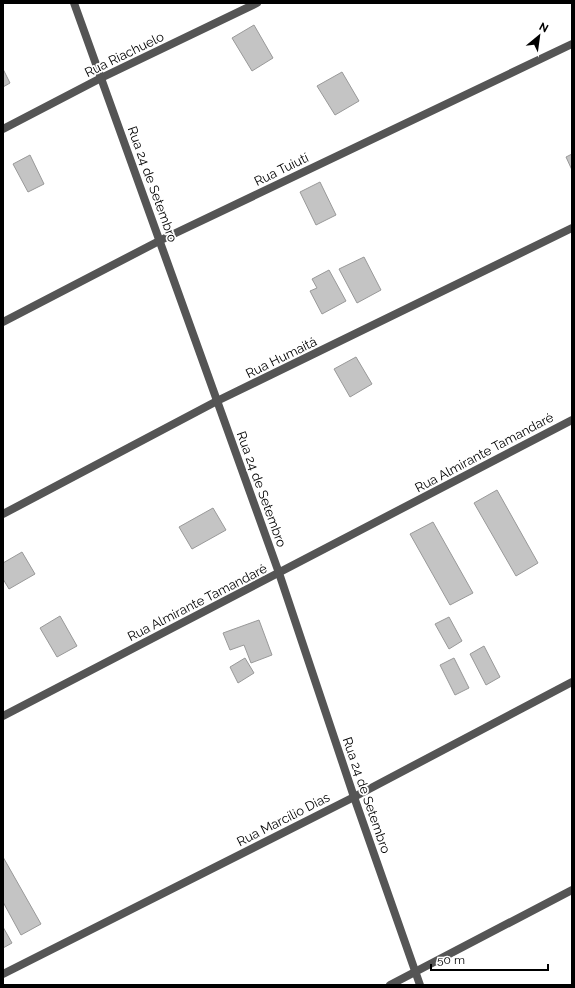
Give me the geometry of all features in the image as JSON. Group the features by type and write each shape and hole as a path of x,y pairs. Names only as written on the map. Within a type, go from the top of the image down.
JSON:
{"street":[{"name":"Rua 24 de Setembro","path":"74,3 161,240 279,573 354,796 420,985"},
{"name":"Rua Riachuelo","path":"3,129 101,78 257,3"},
{"name":"Rua Tuiutí","path":"3,322 161,240 572,44"},
{"name":"Rua Humaitá","path":"3,514 217,401 572,228"},
{"name":"Rua Almirante Tamandaré","path":"3,716 572,420"},
{"name":"Rua Marcílio Dias","path":"3,974 354,796 572,682"},
{"path":"390,985 572,890"}],"building":[{"path":"254,25 273,58 252,71 232,38"},
{"path":"3,69 10,83 3,87"},
{"path":"342,72 359,101 335,115 317,86"},
{"path":"572,154 572,170 566,157"},
{"path":"30,155 44,184 28,192 13,164"},
{"path":"320,182 336,215 316,225 300,192"},
{"path":"364,257 381,290 357,303 339,269"},
{"path":"329,270 346,301 322,314 310,291 317,288 312,279"},
{"path":"356,357 372,384 350,397 334,369"},
{"path":"497,490 538,563 516,576 474,503"},
{"path":"213,508 226,530 192,549 179,527"},
{"path":"433,522 473,593 450,605 410,534"},
{"path":"22,552 35,574 9,589 3,579 3,563"},
{"path":"60,616 77,646 57,657 40,628"},
{"path":"449,617 462,641 449,649 435,624"},
{"path":"259,620 272,655 251,663 244,645 230,650 223,633"},
{"path":"484,646 500,677 486,685 470,654"},
{"path":"245,658 254,673 238,683 230,667"},
{"path":"454,658 469,688 455,695 440,665"},
{"path":"3,857 41,924 21,935 3,902"},
{"path":"3,927 12,943 3,948"}]}
